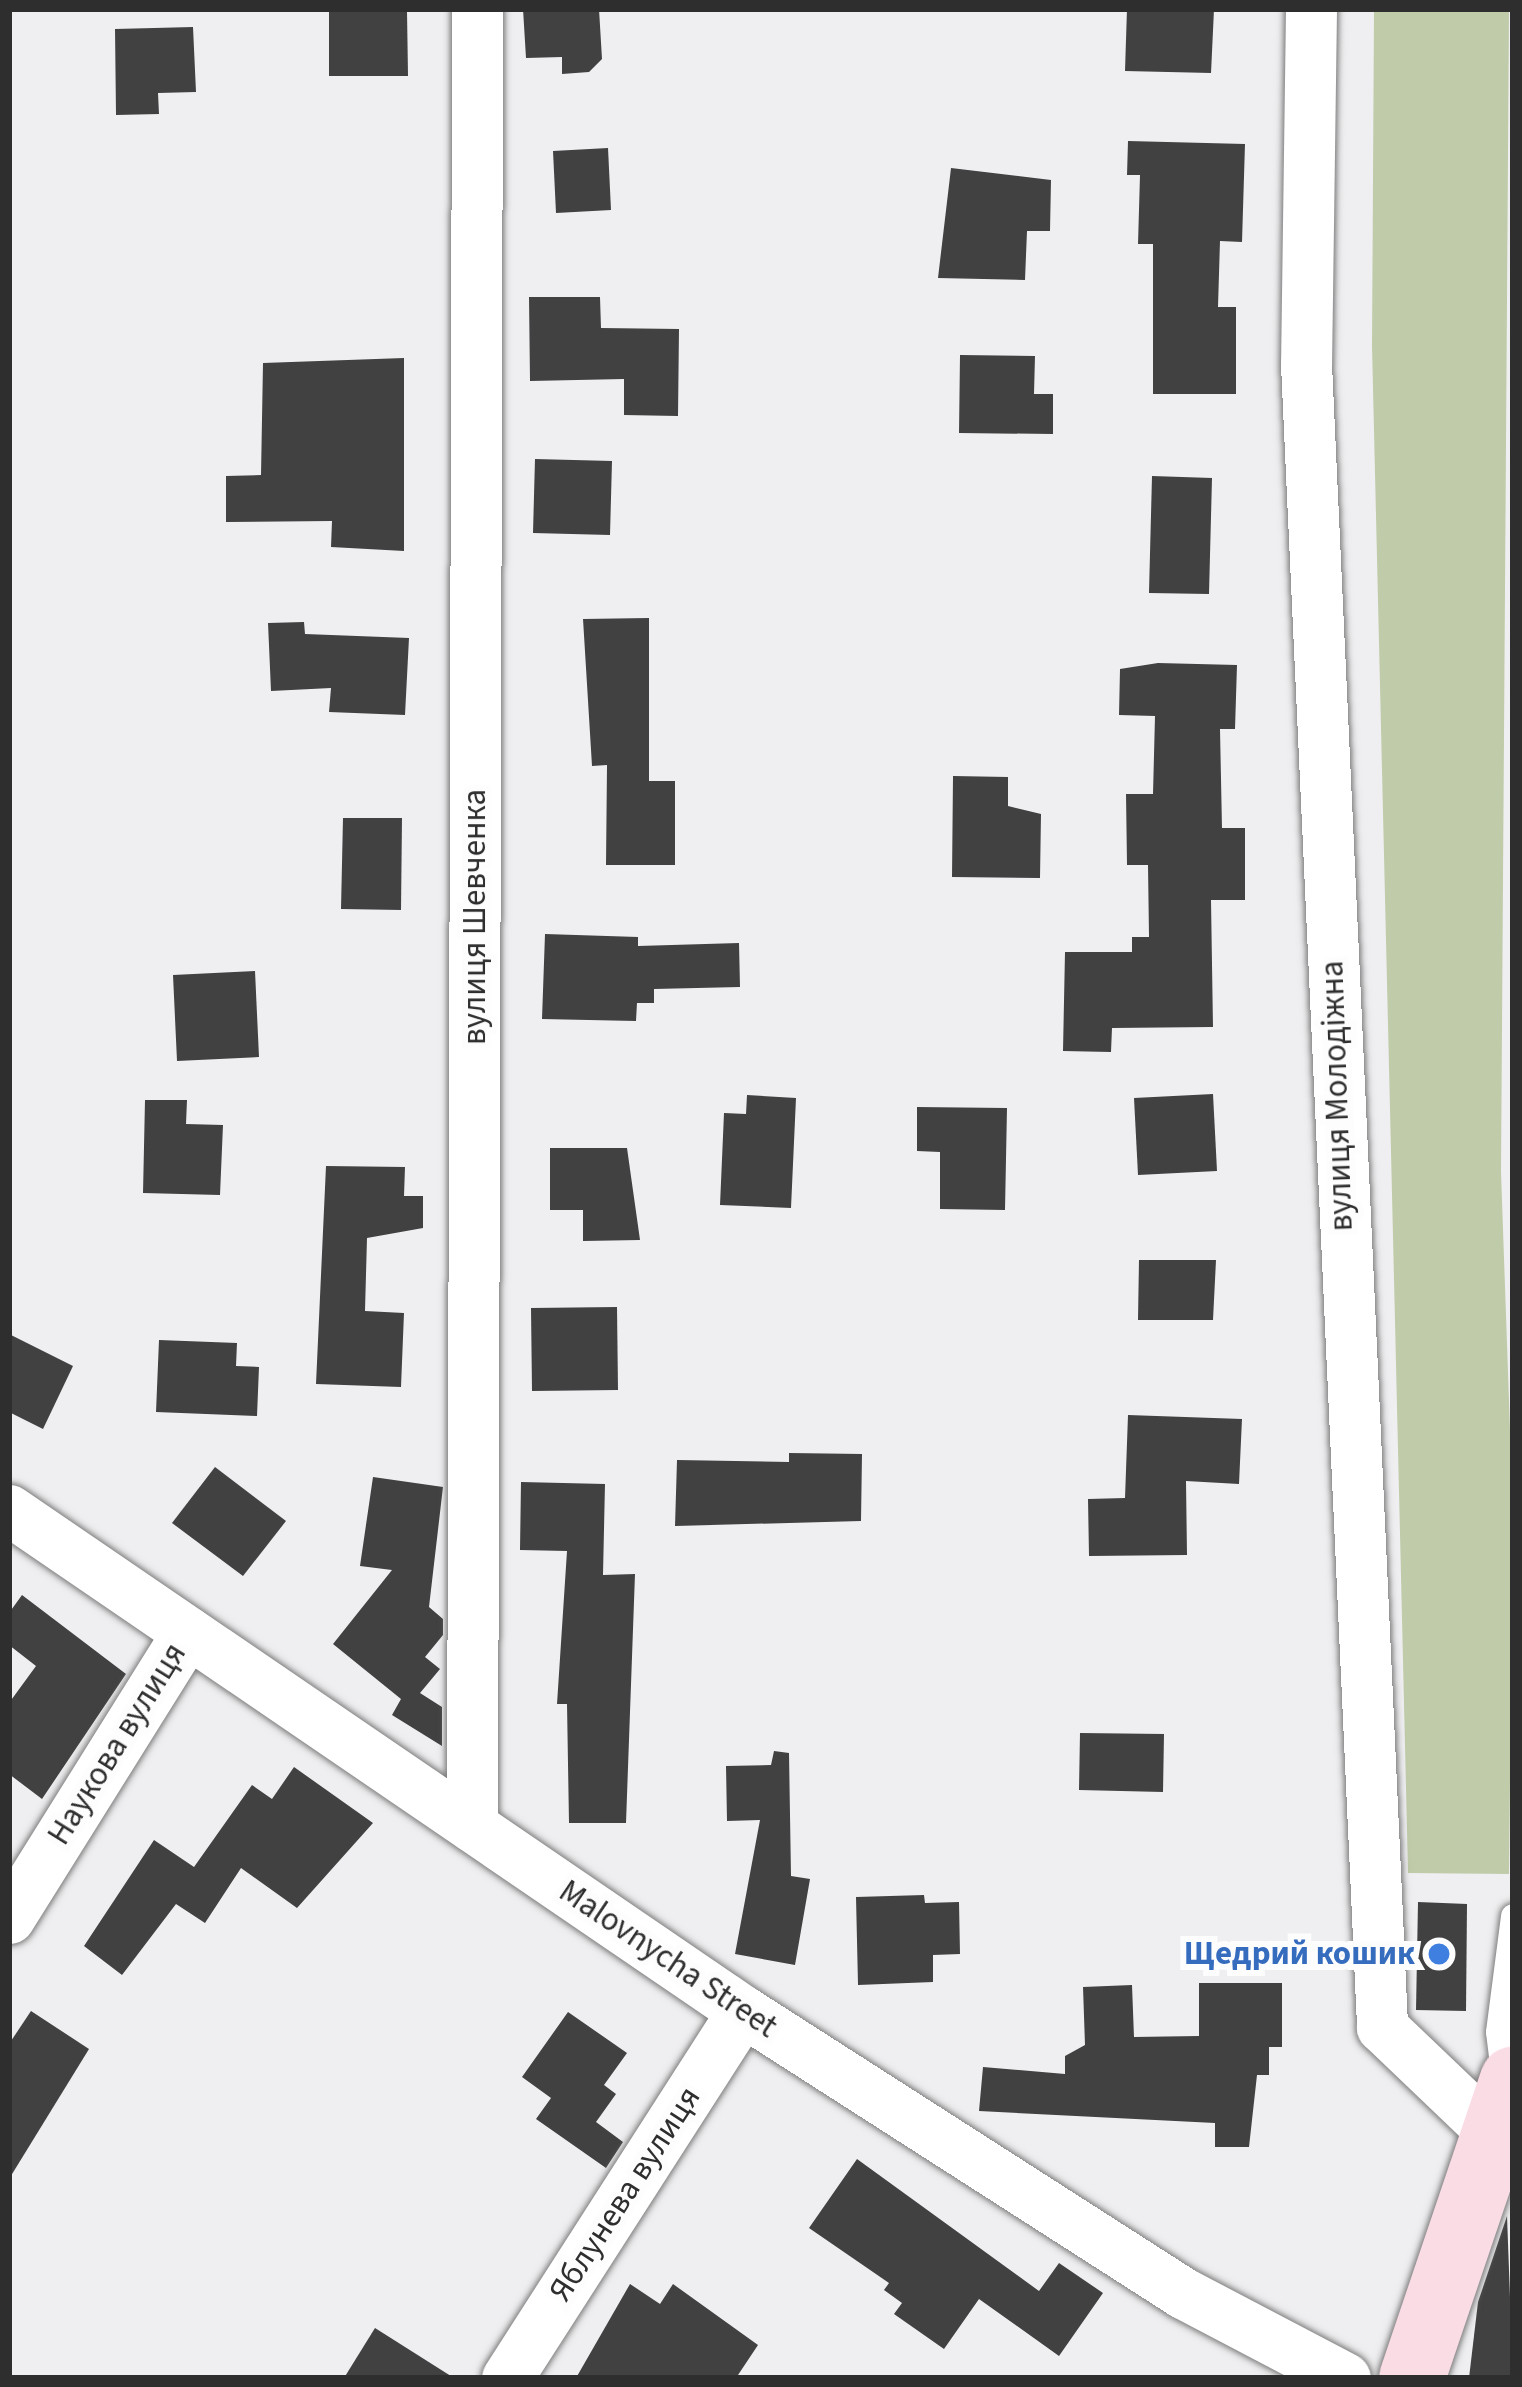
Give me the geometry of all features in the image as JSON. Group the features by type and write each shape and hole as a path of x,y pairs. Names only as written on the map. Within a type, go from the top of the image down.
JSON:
{"street":[{"name":"вулиця Шевченка","path":"472,1826 477,9"},
{"name":"вулиця Молодіжна","path":"1311,9 1306,364 1382,2027 1505,2105"},
{"name":"Malovnycha Street","path":"9,1510 743,2011 1183,2293 1345,2378"},
{"name":"Наукова вулиця","path":"9,1918 188,1631"},
{"name":"Яблунева вулиця","path":"507,2378 743,2011"},
{"path":"1412,2378 1505,2105"}],"lane":[{"path":"1505,2105 1498,2032 1513,1916"}],"green space":[{"path":"1374,9 1509,9 1501,1172 1513,1515 1509,1874 1408,1873 1372,346"}],"building":[{"path":"329,9 407,11 408,76 329,76"},
{"path":"523,9 599,9 602,59 589,72 562,74 562,57 526,58"},
{"path":"1127,9 1214,9 1211,73 1125,71"},
{"path":"193,27 196,92 158,93 159,114 116,115 115,29"},
{"path":"1128,141 1245,144 1242,242 1220,241 1218,307 1236,307 1236,394 1153,394 1153,244 1138,244 1140,175 1127,175"},
{"path":"608,148 611,210 556,213 553,151"},
{"path":"951,168 1051,180 1050,231 1027,231 1025,280 938,278"},
{"path":"529,297 600,297 601,328 679,329 678,416 624,415 624,379 530,381"},
{"path":"960,355 1035,356 1034,394 1053,394 1053,434 959,433"},
{"path":"404,358 404,551 331,547 332,521 226,522 226,476 261,475 263,363"},
{"path":"535,459 612,461 610,535 533,533"},
{"path":"1152,476 1212,478 1209,594 1149,593"},
{"path":"649,618 649,781 675,781 675,865 606,865 607,765 592,766 583,619"},
{"path":"304,622 305,634 409,638 405,715 329,712 331,688 271,691 268,623"},
{"path":"1158,663 1237,665 1235,729 1220,729 1222,828 1245,828 1245,900 1211,900 1213,1027 1112,1028 1111,1052 1063,1051 1065,952 1132,952 1132,937 1149,937 1148,865 1127,865 1126,794 1153,794 1155,716 1119,715 1120,669"},
{"path":"953,776 1008,777 1008,806 1041,814 1040,878 952,877"},
{"path":"343,818 402,818 401,910 341,909"},
{"path":"545,934 638,937 638,946 739,943 740,987 654,989 654,1003 637,1003 636,1021 542,1019"},
{"path":"255,971 259,1057 177,1061 173,975"},
{"path":"1213,1094 1217,1171 1138,1175 1134,1098"},
{"path":"747,1095 796,1098 791,1208 720,1205 724,1113 746,1114"},
{"path":"145,1100 187,1100 186,1124 223,1125 220,1195 143,1193"},
{"path":"917,1107 1007,1108 1005,1210 940,1209 940,1152 917,1151"},
{"path":"550,1148 627,1148 640,1240 583,1241 583,1210 550,1210"},
{"path":"326,1166 405,1167 404,1196 423,1196 423,1228 367,1238 365,1311 404,1313 401,1387 316,1384"},
{"path":"1139,1260 1216,1260 1213,1320 1138,1320"},
{"path":"617,1307 618,1390 532,1391 531,1308"},
{"path":"9,1334 73,1366 43,1429 9,1412"},
{"path":"159,1340 237,1343 236,1366 259,1367 257,1416 156,1412"},
{"path":"1128,1415 1242,1419 1239,1484 1186,1481 1187,1555 1089,1556 1088,1499 1125,1498"},
{"path":"789,1453 862,1454 861,1521 675,1526 677,1460 789,1462"},
{"path":"215,1467 286,1521 243,1576 172,1523"},
{"path":"373,1477 443,1487 429,1607 443,1619 443,1635 425,1657 440,1669 420,1693 442,1707 442,1746 392,1715 401,1699 333,1644 392,1570 360,1566"},
{"path":"521,1482 605,1484 603,1575 635,1574 626,1823 569,1823 567,1704 557,1704 567,1551 520,1550"},
{"path":"22,1595 126,1674 42,1799 9,1774 9,1703 36,1666 9,1645 9,1613"},
{"path":"1080,1733 1164,1734 1163,1792 1079,1790"},
{"path":"774,1751 789,1753 791,1876 810,1879 795,1965 735,1954 760,1820 727,1821 726,1766 771,1765"},
{"path":"294,1767 373,1823 297,1908 241,1868 205,1923 176,1904 122,1975 84,1946 154,1840 194,1867 252,1785 272,1799"},
{"path":"924,1895 925,1903 959,1902 960,1954 933,1955 933,1982 858,1985 856,1897"},
{"path":"1418,1902 1467,1904 1466,2011 1416,2010"},
{"path":"1199,1983 1282,1983 1282,2047 1269,2047 1269,2075 1257,2075 1249,2147 1215,2147 1215,2123 979,2111 983,2067 1065,2074 1065,2056 1085,2045 1083,1987 1132,1985 1134,2037 1199,2036"},
{"path":"31,2011 89,2049 9,2179 9,2044"},
{"path":"568,2012 627,2053 604,2085 616,2094 596,2122 623,2142 606,2168 536,2119 551,2098 522,2077"},
{"path":"857,2159 1039,2291 1059,2263 1103,2293 1059,2356 979,2299 944,2349 894,2314 902,2303 884,2290 889,2283 809,2228"},
{"path":"1507,2216 1513,2378 1469,2378 1478,2302"},
{"path":"630,2284 660,2304 673,2284 758,2345 736,2378 576,2378"},
{"path":"375,2328 454,2378 344,2378"}],"place":[{"name":"Щедрий кошик","path":"1439,1954"}]}
